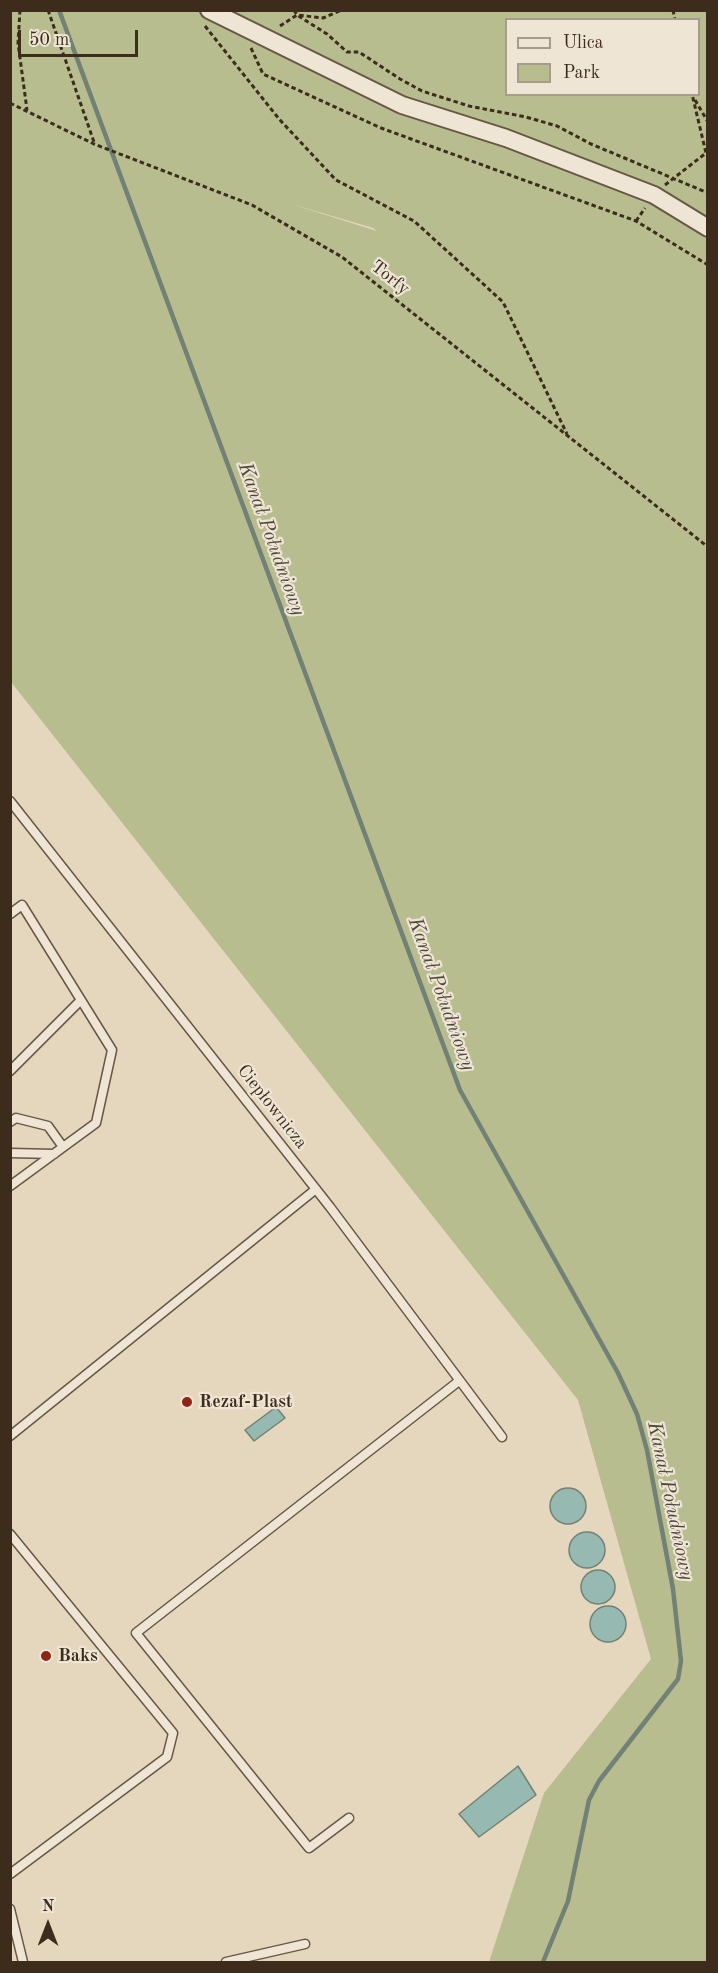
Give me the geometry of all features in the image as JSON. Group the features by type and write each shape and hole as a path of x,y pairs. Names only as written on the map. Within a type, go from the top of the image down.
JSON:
{"street":[{"path":"205,15 247,31 402,105 506,138 654,195 708,228"}],"lane":[{"name":"Ciepłownicza","path":"10,801 316,1189 502,1437"},
{"path":"10,914 22,905 112,1050 96,1123 11,1184"},
{"path":"10,1071 81,1000"},
{"path":"10,1122 16,1118 48,1126 63,1147"},
{"path":"10,1153 54,1154"},
{"path":"10,1436 316,1189"},
{"path":"350,1818 309,1848 136,1633 459,1381"},
{"path":"10,1534 174,1733 167,1757 10,1874"},
{"path":"10,1909 23,1962"},
{"path":"226,1962 305,1944"}],"path":[{"path":"20,10 18,44 28,111"},
{"path":"48,10 94,144"},
{"path":"294,10 297,15 327,34 347,52 359,52 422,91 469,106 526,117 557,126 591,144 708,194"},
{"path":"342,10 323,18 297,15 283,26 247,31 263,74 381,128 636,220 708,265"},
{"path":"205,15 213,39 279,120 336,180 414,221 503,302 568,436"},
{"path":"654,195 707,153 692,96"},
{"path":"693,96 708,123"},
{"name":"Torfy","path":"10,104 94,144 252,205 342,257 708,547"}],"green space":[{"path":"11,11 707,11 707,1962 489,1962 544,1793 651,1659 578,1400 11,682","holes":["288,203 373,228 377,231"]}],"water":[{"path":"276,1407 285,1418 254,1441 245,1430"},
{"path":"568,1488 581,1493 586,1506 581,1519 568,1524 555,1519 550,1506 555,1493"},
{"path":"587,1532 600,1537 605,1550 600,1563 587,1568 574,1563 569,1550 574,1537"},
{"path":"598,1570 610,1575 615,1587 610,1599 598,1604 586,1599 581,1587 586,1575"},
{"path":"608,1606 621,1611 626,1624 621,1637 608,1642 595,1637 590,1624 595,1611"},
{"path":"518,1766 536,1795 479,1837 459,1814"}],"waterway":[{"name":"Kanał Południowy","path":"59,10 460,1090 618,1373 637,1414 647,1450 673,1589 681,1661 678,1679 599,1781 589,1800 568,1901 543,1962"}],"place":[{"name":"Rezaf-Plast","path":"187,1402"},
{"name":"Baks","path":"46,1656"}]}
